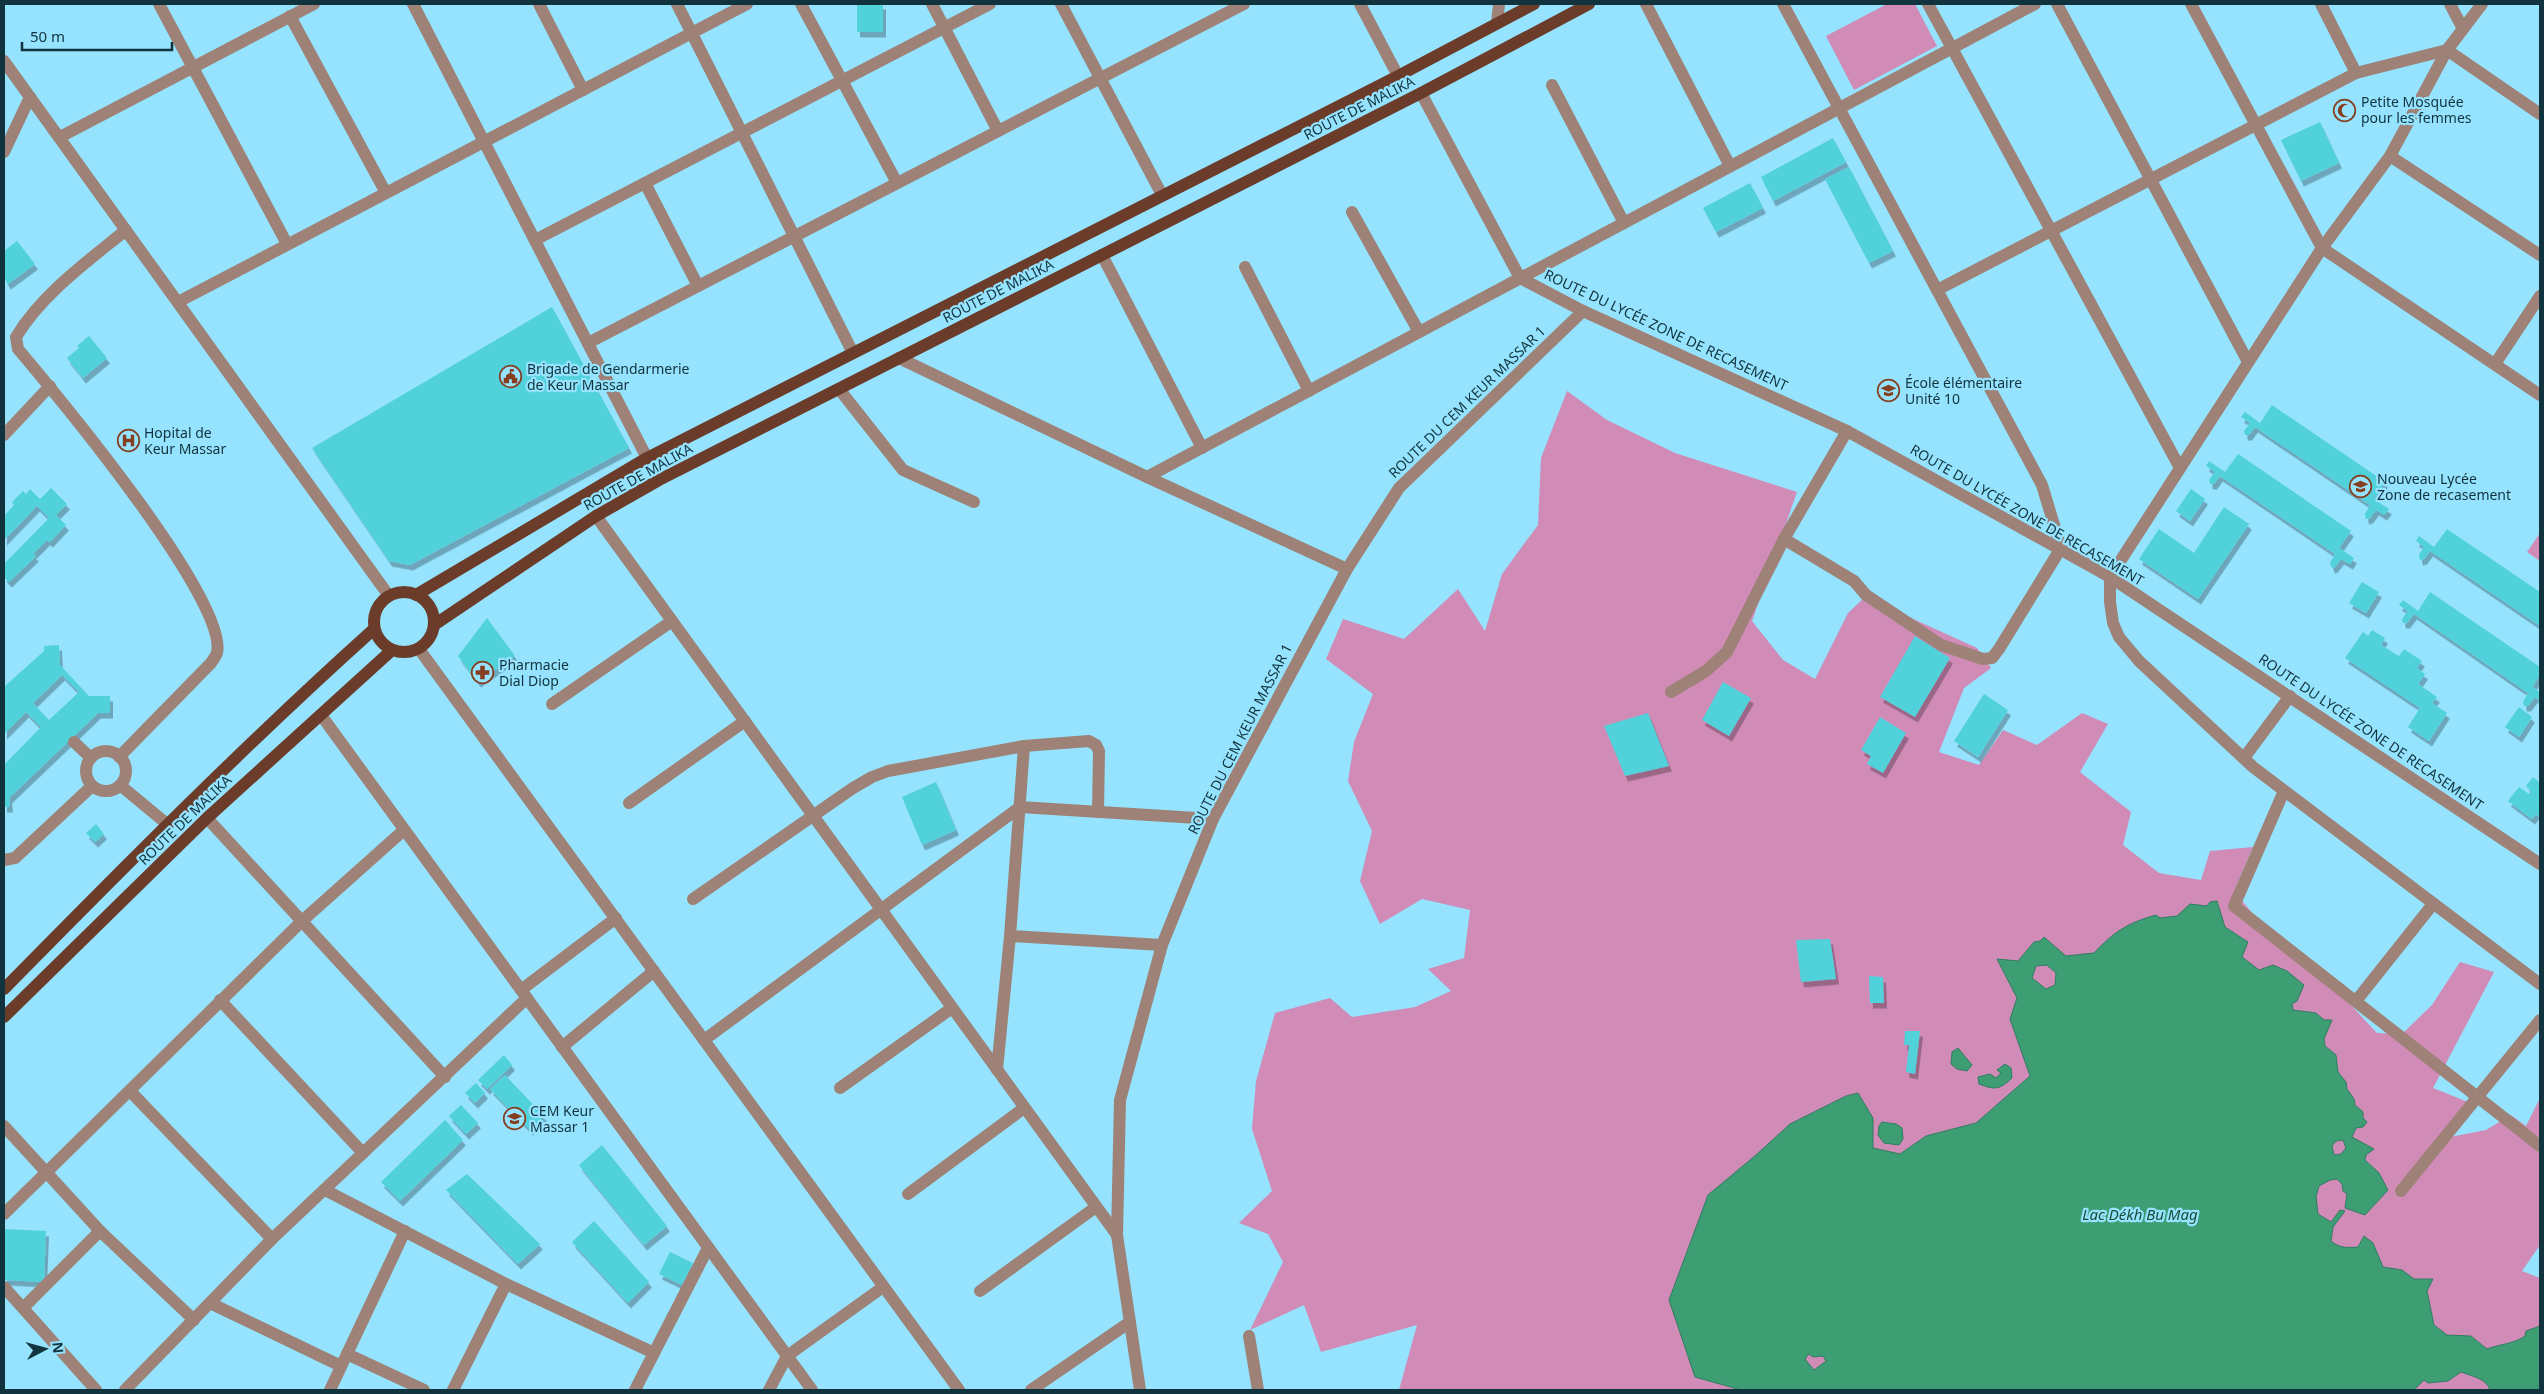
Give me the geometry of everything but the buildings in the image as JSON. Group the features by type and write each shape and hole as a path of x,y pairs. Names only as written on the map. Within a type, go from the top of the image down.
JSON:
{"main road":[{"name":"ROUTE DE MALIKA","path":"416,595 647,458 1398,76 1534,4"},
{"name":"ROUTE DE MALIKA","path":"434,626 596,516 658,480 1421,93 1589,4"},
{"path":"397,593 416,595 430,607 434,626 426,642 419,648 410,652 392,650 384,645 374,629 376,610 389,596 397,593"},
{"name":"ROUTE DE MALIKA","path":"4,988 167,824 298,697 374,629"},
{"name":"ROUTE DE MALIKA","path":"4,1017 207,818 392,650"}],"street":[{"path":"159,4 287,244"},
{"path":"60,138 314,4"},
{"path":"413,4 647,458"},
{"path":"540,4 583,90"},
{"path":"676,4 853,353"},
{"path":"178,302 747,4"},
{"path":"801,4 897,183"},
{"path":"932,4 998,131"},
{"path":"535,240 990,4"},
{"path":"1061,4 1162,196"},
{"path":"588,343 1244,4"},
{"path":"1360,4 1398,76"},
{"path":"1497,23 1499,4"},
{"path":"1646,4 1730,166"},
{"path":"1783,4 2042,485 2061,548 1999,649 1992,658 1983,659 1941,645 1866,595 1854,581 1784,539"},
{"path":"1928,4 2180,468"},
{"path":"1147,477 2035,4"},
{"path":"2057,4 2248,362"},
{"path":"2192,4 2322,248 2540,395"},
{"path":"2321,4 2356,73"},
{"path":"2450,4 2463,29"},
{"path":"2482,4 2448,50 2390,156 2322,248 2110,577 2110,602 2113,623 2119,637 2139,661 2244,758 2284,791 2540,984"},
{"path":"290,16 386,193"},
{"path":"1937,290 2151,180 2255,123 2356,73 2448,50 2540,114"},
{"path":"4,61 389,596"},
{"path":"1552,85 1624,223"},
{"path":"1421,93 1520,278"},
{"path":"4,152 30,97"},
{"path":"2390,156 2540,255"},
{"path":"645,183 698,286"},
{"path":"1352,212 1419,332"},
{"path":"119,757 211,662 217,653 213,626 186,571 100,451 50,386 18,349 16,337 26,320 79,268 126,230"},
{"path":"1102,254 1202,448"},
{"path":"1245,267 1309,391"},
{"name":"ROUTE DU LYCÉE ZONE DE RECASEMENT","path":"1520,278 1583,311 1847,431 2061,548 2110,577 2540,864"},
{"path":"2495,364 2540,296"},
{"name":"ROUTE DU CEM KEUR MASSAR 1","path":"1140,1390 1117,1236 1120,1100 1162,945 1213,819 1346,569 1399,488 1583,311"},
{"path":"899,358 1147,477 1346,569"},
{"path":"4,435 50,386"},
{"path":"839,388 903,470 974,502"},
{"path":"1671,692 1706,671 1727,652 1784,539 1847,431"},
{"path":"596,516 1117,1236"},
{"path":"552,704 672,621"},
{"path":"419,648 959,1390"},
{"path":"2244,758 2290,696"},
{"path":"321,715 812,1390"},
{"path":"628,803 744,721"},
{"path":"74,742 91,758"},
{"path":"693,900 853,788 872,777 888,771 1024,746 1093,742 1099,751 1098,812"},
{"path":"997,1070 1010,936 1024,746"},
{"path":"105,751 119,757 125,770 120,785 106,791 92,786 86,772 91,758 105,751"},
{"path":"120,785 167,824"},
{"path":"4,860 15,858 92,786"},
{"path":"2284,791 2234,906 2540,1146"},
{"path":"704,1040 1020,807 1213,819"},
{"path":"207,818 445,1078"},
{"path":"4,1214 302,921 404,830"},
{"path":"2356,1001 2433,904"},
{"path":"125,1390 272,1239 445,1078 524,994 616,918"},
{"path":"1010,936 1162,945"},
{"path":"562,1047 654,971"},
{"path":"220,1000 363,1153"},
{"path":"840,1088 952,1008"},
{"path":"2402,1191 2540,1020"},
{"path":"130,1091 272,1239"},
{"path":"908,1194 1024,1108"},
{"path":"4,1126 100,1231 194,1320"},
{"path":"325,1190 506,1284 654,1353"},
{"path":"980,1291 1096,1207"},
{"path":"24,1308 100,1231"},
{"path":"330,1390 405,1231"},
{"path":"635,1390 708,1248"},
{"path":"453,1390 506,1284"},
{"path":"4,1287 96,1390"},
{"path":"769,1390 787,1356 884,1287"},
{"path":"210,1303 344,1360 424,1390"},
{"path":"1031,1390 1130,1322"},
{"path":"1249,1336 1258,1390"}],"shaded area":[{"path":"1887,4 1915,4 1937,46 1854,90 1826,36"},
{"path":"1567,391 1607,420 1675,453 1797,492 1752,621 1783,660 1815,679 1848,613 1865,597 1977,648 1991,668 1964,688 1939,752 1979,765 2003,730 2037,745 2082,713 2108,724 2080,772 2131,812 2123,845 2159,873 2201,880 2210,851 2253,847 2234,891 2263,926 2346,1000 2377,1033 2402,1034 2432,1005 2460,962 2494,972 2433,1088 2473,1104 2450,1137 2486,1130 2511,1115 2526,1126 2540,1098 2540,1245 2522,1271 2540,1278 2540,1390 1399,1390 1417,1325 1321,1352 1304,1305 1250,1330 1283,1262 1268,1234 1239,1223 1272,1191 1252,1129 1256,1081 1275,1013 1330,998 1352,1017 1415,1007 1451,991 1428,969 1464,958 1470,910 1422,899 1380,924 1360,881 1372,831 1348,781 1354,742 1373,694 1326,659 1343,619 1404,639 1458,589 1485,631 1502,574 1538,525 1541,458"},
{"path":"2540,533 2540,561 2527,552"}],"water":[{"name":"Lac Dékh Bu Mag","path":"2217,901 2225,927 2248,942 2242,957 2259,970 2273,965 2287,971 2304,985 2297,1001 2292,1004 2293,1010 2316,1013 2324,1020 2332,1020 2324,1039 2325,1046 2336,1055 2338,1072 2346,1082 2347,1089 2354,1099 2355,1105 2363,1112 2363,1118 2367,1122 2363,1127 2356,1128 2352,1137 2374,1149 2366,1155 2365,1160 2379,1173 2388,1190 2365,1215 2345,1208 2347,1194 2343,1191 2342,1184 2337,1179 2330,1180 2319,1186 2316,1197 2318,1214 2331,1222 2340,1210 2345,1211 2333,1227 2331,1241 2343,1247 2358,1247 2364,1236 2373,1243 2383,1267 2402,1270 2414,1279 2433,1279 2427,1291 2434,1325 2447,1335 2471,1336 2487,1349 2516,1341 2525,1336 2526,1331 2540,1326 2540,1390 2490,1390 2486,1383 2461,1372 2448,1381 2428,1383 2424,1380 2414,1390 1741,1390 1695,1377 1669,1300 1708,1195 1790,1124 1846,1096 1858,1093 1873,1118 1873,1148 1900,1154 1926,1136 1976,1123 2030,1076 2010,1019 2017,998 1997,959 2018,961 2034,942 2040,941 2044,937 2066,956 2094,953 2108,939 2137,921 2156,915 2160,918 2177,916 2190,904 2207,906 2210,902","holes":["2047,965 2056,973 2055,985 2046,989 2032,978 2036,966","2343,1140 2346,1148 2341,1154 2334,1155 2332,1146 2336,1141","1809,1354 1813,1357 1823,1356 1826,1361 1814,1370 1805,1359"]},
{"path":"1958,1048 1972,1065 1967,1071 1957,1069 1951,1064 1952,1052"},
{"path":"2005,1064 2011,1068 2012,1078 2008,1082 1997,1088 1979,1084 1978,1077 1990,1074 1996,1078 2001,1073 1997,1070"},
{"path":"1882,1122 1896,1124 1902,1128 1903,1139 1899,1145 1884,1143 1878,1135 1879,1126"}],"place":[{"name":"Petite Mosquée pour les femmes","path":"2345,110"},
{"name":"Brigade de Gendarmerie de Keur Massar","path":"511,377"},
{"name":"École élémentaire Unité 10","path":"1889,391"},
{"name":"Hopital de Keur Massar","path":"128,441"},
{"name":"Nouveau Lycée Zone de recasement","path":"2361,487"},
{"name":"Pharmacie Dial Diop","path":"483,673"},
{"name":"CEM Keur Massar 1","path":"514,1119"}]}
